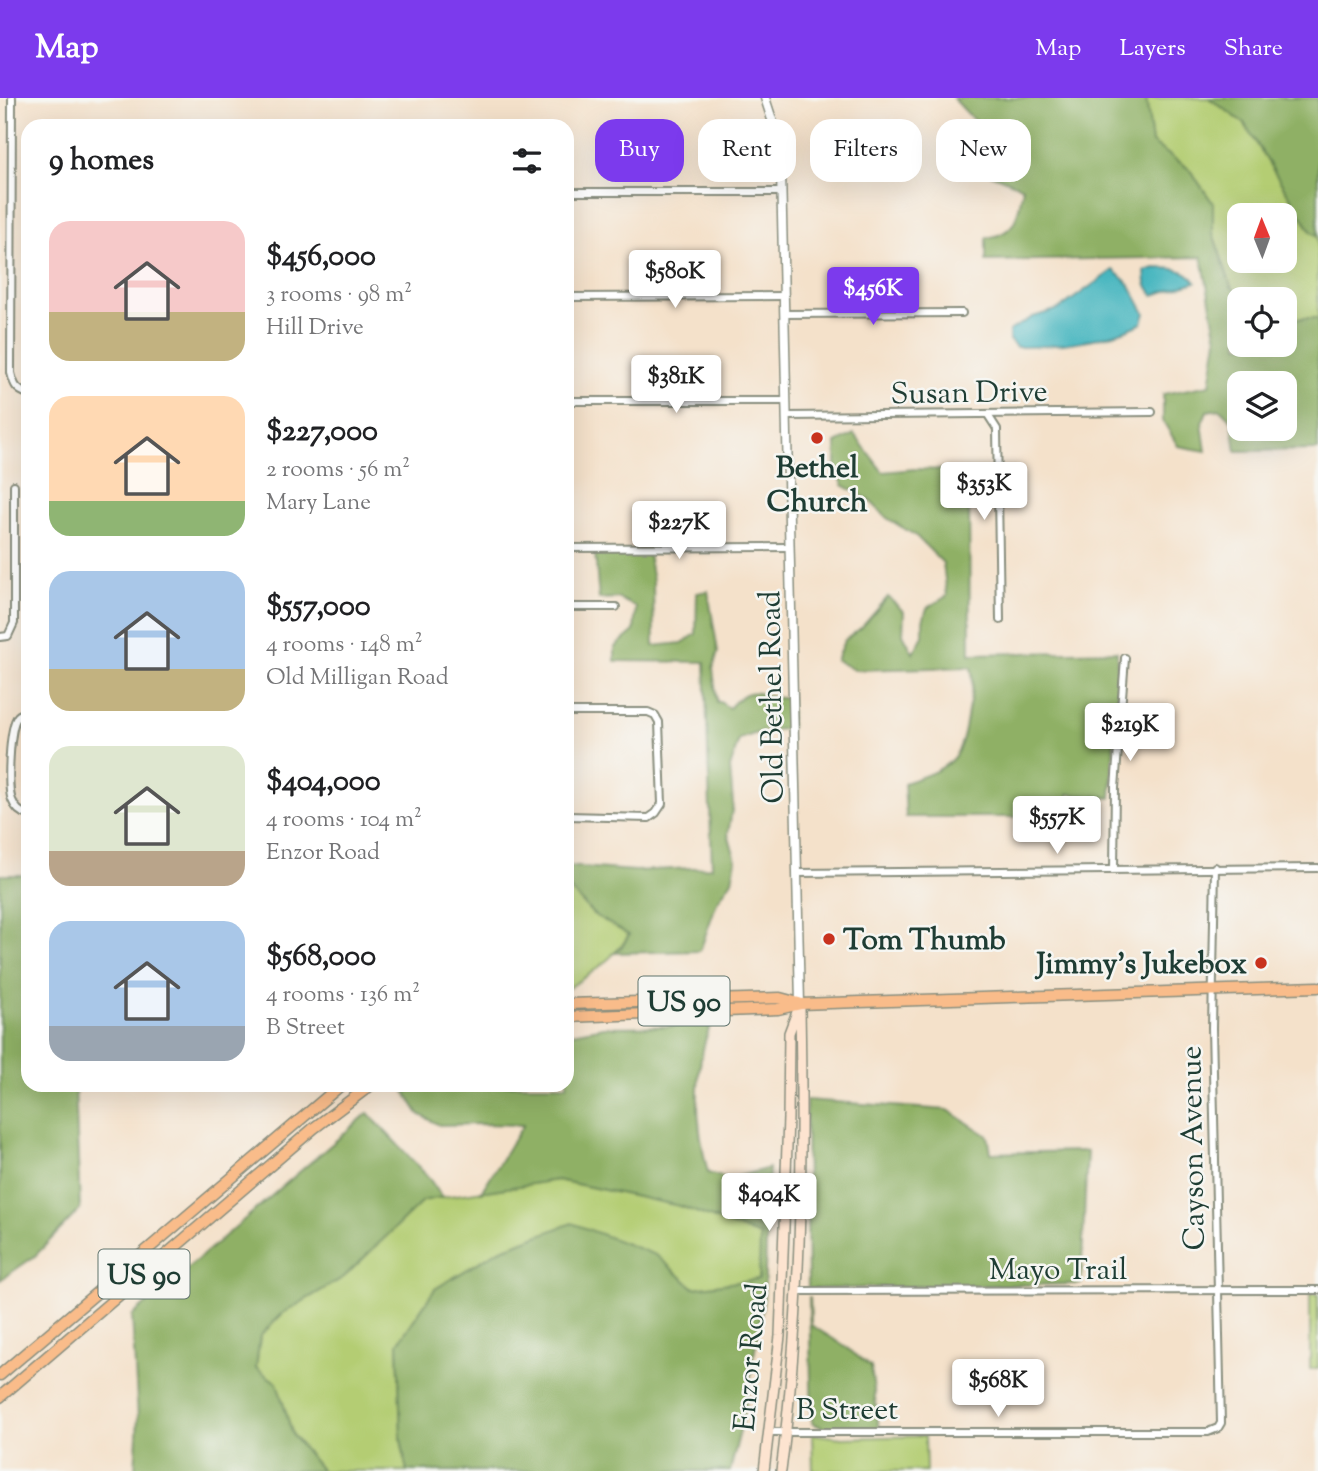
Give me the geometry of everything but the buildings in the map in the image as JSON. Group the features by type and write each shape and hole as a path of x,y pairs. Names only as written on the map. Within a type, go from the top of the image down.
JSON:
{"main road":[{"name":"US 90","path":"574,1017 778,1009 800,1004 1318,987"},
{"name":"US 90","path":"574,1004 780,998 800,1004"},
{"name":"Enzor Road","path":"781,1471 801,1238 800,1004"},
{"name":"Enzor Road","path":"764,1471 780,1336 789,1034 800,1004"},
{"name":"US 90","path":"0,1375 333,1092"},
{"name":"US 90","path":"0,1397 332,1113 361,1092"}],"street":[{"path":"12,98 10,373 14,384 21,392"},
{"name":"Old Bethel Road","path":"765,98 776,135 781,192 800,1004"},
{"path":"574,192 781,192"},
{"path":"574,297 783,296"},
{"path":"784,314 962,313"},
{"path":"574,401 786,401"},
{"name":"Susan Drive","path":"787,416 1152,412"},
{"path":"988,415 997,429 1000,620"},
{"path":"0,637 8,636 14,623 14,485"},
{"path":"574,548 790,547"},
{"path":"574,607 616,607"},
{"path":"1114,869 1117,755 1125,658"},
{"path":"574,712 648,712 655,715 659,722 662,804 649,818 574,816"},
{"path":"21,714 13,725 9,785 12,802 21,813"},
{"name":"Cayson Avenue","path":"1215,867 1213,991 1219,1428"},
{"path":"797,873 1318,867"},
{"path":"277,1138 288,1151"},
{"name":"Mayo Trail","path":"797,1291 1318,1290"},
{"name":"B Street","path":"768,1432 1208,1432 1219,1428"}],"green space":[{"path":"953,98 1146,98 1152,143 1189,169 1213,203 1213,233 1232,287 1227,287 1227,357 1297,357 1297,319 1318,318 1318,450 1236,451 1235,441 1297,441 1297,371 1227,371 1227,416 1220,409 1207,411 1202,423 1206,451 1178,446 1163,421 1163,394 1210,385 1217,339 1202,257 986,261 986,238 1005,232 1015,221 1023,187 1010,182 1031,182 1031,119 973,119"},
{"path":"1146,98 1209,98 1244,123 1294,203 1227,203 1227,273 1297,273 1297,208 1311,231 1318,236 1318,318 1297,319 1297,287 1231,286 1213,233 1213,203 1189,169 1152,143"},
{"path":"1209,98 1318,98 1318,236 1311,231 1297,208 1297,203 1294,203 1244,123"},
{"path":"854,434 883,472 949,470 969,485 970,654 1117,651 1118,725 1114,740 1111,798 1068,794 1069,817 906,817 904,783 943,767 951,760 962,742 972,689 972,673 971,667 854,670 836,660 844,641 862,627 888,597 904,612 903,634 913,653 923,636 923,621 927,608 947,596 943,563 916,536 887,518 868,499 843,485 836,465 836,443"},
{"path":"595,553 648,553 653,581 654,646 682,643 696,634 697,593 708,591 718,652 713,669 717,702 729,708 738,699 752,692 772,697 790,697 789,729 766,730 739,739 730,768 733,804 728,834 736,860 732,880 717,902 700,951 614,953 621,948 629,935 593,914 574,894 574,867 635,871 712,867 705,662 615,661 615,647 634,631 636,607 618,598 599,599"},
{"path":"0,875 21,875 21,1092 75,1092 80,1209 35,1256 0,1280"},
{"path":"574,894 593,914 629,935 609,958 574,984"},
{"path":"710,1026 698,1081 699,1118 708,1173 730,1179 769,1168 764,1297 744,1415 730,1471 407,1471 401,1439 398,1343 435,1289 499,1250 572,1223 656,1255 694,1288 759,1279 760,1236 680,1206 557,1180 481,1192 523,1125 439,1125 419,1114 405,1092 574,1092 574,1033 603,1027"},
{"path":"806,1100 948,1110 988,1136 991,1153 1087,1151 1081,1284 808,1289"},
{"path":"368,1113 428,1177 442,1197 423,1201 344,1277 283,1313 260,1336 256,1368 277,1383 293,1436 322,1471 135,1471 138,1418 132,1316"},
{"path":"557,1180 680,1206 760,1235 760,1279 694,1288 656,1255 499,1250 435,1289 398,1343 401,1439 407,1471 322,1471 293,1436 277,1383 256,1368 260,1336 283,1313 344,1277 423,1200"},
{"path":"1310,1294 1318,1294 1318,1369 1310,1369"},
{"path":"809,1297 811,1325 871,1367 879,1429 826,1429 812,1423"},
{"path":"812,1434 842,1438 925,1436 926,1471 813,1471"}],"water":[{"path":"1155,268 1183,271 1196,282 1153,295 1146,284 1145,271"},
{"path":"1113,270 1129,284 1145,313 1142,323 1114,334 1063,344 1016,347 1009,340 1009,331 1033,317 1059,309"}],"place":[{"name":"Bethel Church","path":"817,438"},
{"name":"Tom Thumb","path":"829,939"},
{"name":"Jimmy's Jukebox","path":"1261,963"}]}
